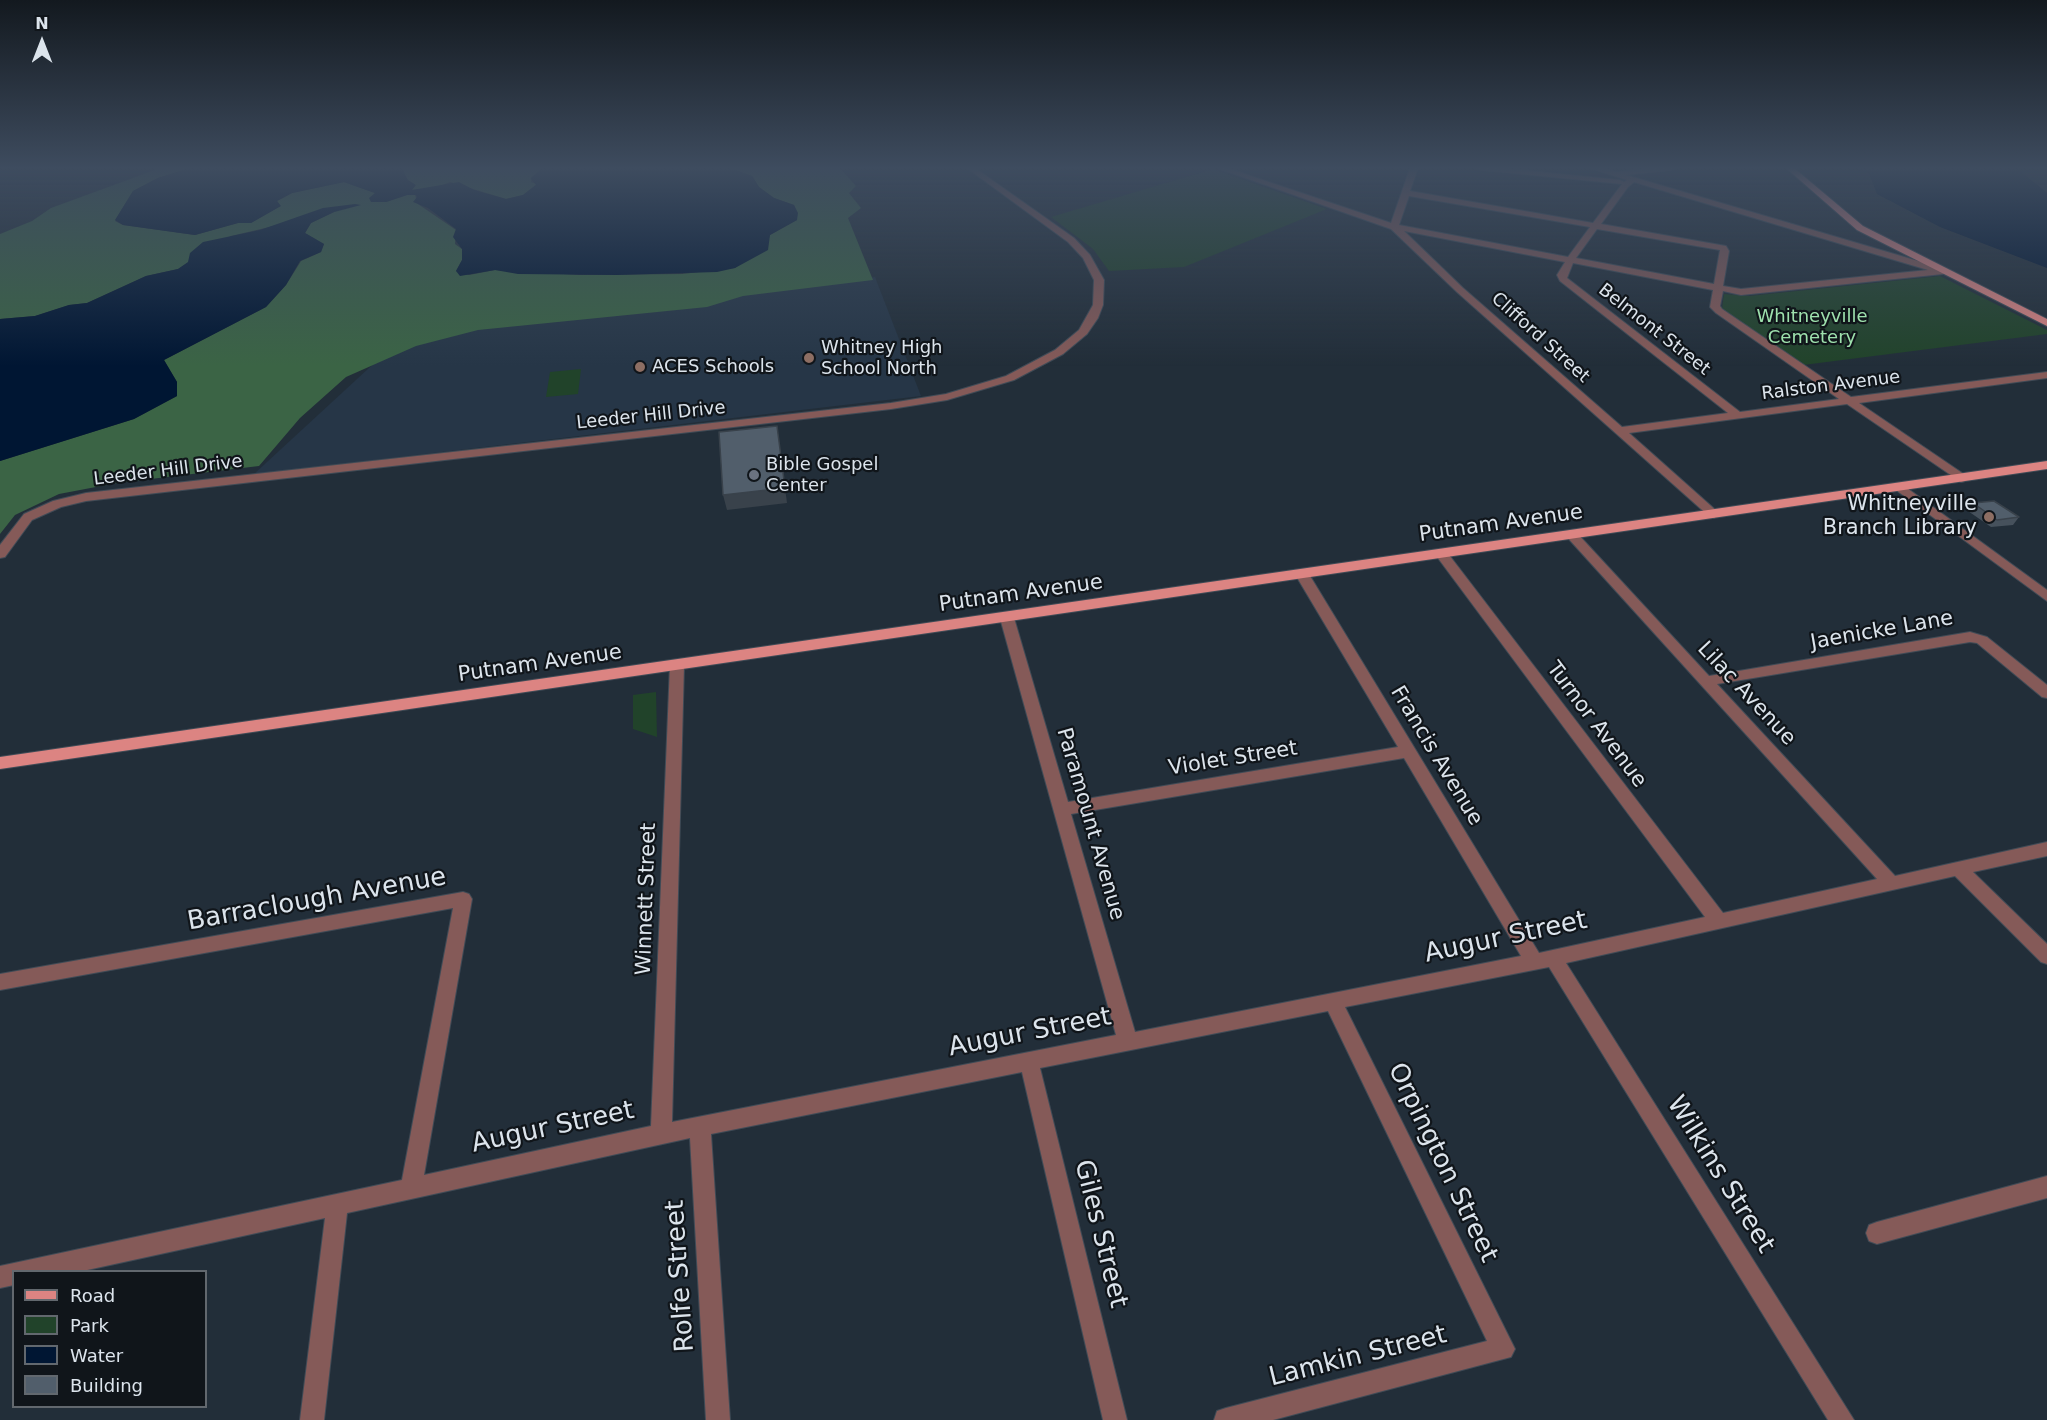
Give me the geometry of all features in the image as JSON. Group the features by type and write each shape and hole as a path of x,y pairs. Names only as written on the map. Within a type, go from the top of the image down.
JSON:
{"main road":[{"path":"1872,234 2047,323"},
{"name":"Putnam Avenue","path":"0,763 2047,465"}],"street":[{"name":"Leeder Hill Drive","path":"0,554 28,516 57,504 86,497 891,406 947,397 1010,378 1059,352 1083,332 1093,318 1098,305 1099,280 1087,257 1063,234"},
{"name":"Clifford Street","path":"1402,234 1714,514"},
{"path":"1433,234 1719,288 1759,291 1943,271"},
{"path":"1570,260 1589,234"},
{"path":"1643,234 1723,248 1725,251 1715,307 1719,311 1961,478"},
{"path":"1814,234 1943,271"},
{"path":"1860,248 1883,241"},
{"name":"Belmont Street","path":"1570,260 1562,275 1566,283 1737,415"},
{"name":"Ralston Avenue","path":"1620,431 2047,375"},
{"path":"1900,487 2047,597"},
{"name":"Lilac Avenue","path":"1571,534 1890,882"},
{"name":"Turnor Avenue","path":"1441,554 1719,922"},
{"name":"Francis Avenue","path":"1302,574 1409,751 1544,959"},
{"name":"Paramount Avenue","path":"1007,618 1128,1042"},
{"name":"Jaenicke Lane","path":"1707,681 1970,637 1982,640 2047,693"},
{"name":"Winnett Street","path":"661,1134 677,665"},
{"name":"Violet Street","path":"1063,809 1409,751"},
{"name":"Augur Street","path":"33,1270 661,1134 1544,959 1719,922 1890,882 1960,870 2047,849"},
{"path":"1960,870 2047,956"},
{"name":"Barraclough Avenue","path":"0,982 463,899 411,1188"},
{"name":"Wilkins Street","path":"1544,959 1842,1420"},
{"name":"Orpington Street","path":"1333,1002 1503,1348"},
{"name":"Giles Street","path":"1029,1062 1115,1420"},
{"name":"Rolfe Street","path":"700,1128 718,1420"},
{"path":"1877,1233 2047,1187"},
{"path":"312,1420 337,1205"},
{"name":"Lamkin Street","path":"1226,1420 1503,1348"}],"shaded area":[{"name":"ACES Schools","path":"875,277 921,396 254,474 408,332"}],"green space":[{"path":"0,234 238,234 231,236 178,269 146,276 87,303 69,305 35,316 0,319"},
{"path":"307,234 456,234 455,244 462,249 462,260 456,271 469,275 495,270 580,275 682,274 735,268 768,240 771,234 855,234 873,280 743,296 707,307 478,330 416,346 346,377 300,418 259,466 117,483 59,494 15,515 0,534 0,461 134,419 177,396 177,382 164,360 266,307 286,285 301,261 321,252 324,244"},
{"path":"1074,234 1265,234 1184,267 1109,271 1093,249"},
{"name":"Whitneyville Cemetery","path":"1940,276 2047,330 2047,334 1803,365 1722,309 1724,294 1749,296"},
{"path":"581,369 578,394 546,397 550,372"},
{"path":"656,692 657,737 633,729 633,695"}],"water":[{"path":"240,234 307,234 324,244 321,252 300,261 286,285 266,307 164,360 177,382 177,396 134,419 0,461 0,319 35,316 69,305 87,303 146,276 178,269 188,262 190,253 203,242"},
{"path":"454,234 771,234 768,250 735,268 717,272 617,275 518,274 495,270 460,276 456,271 462,260 462,249 453,237"},
{"path":"1959,234 2047,234 2047,268"}],"building":[{"name":"Bible Gospel Center","path":"777,426 785,488 723,495 719,432"},
{"path":"1994,501 2019,517 1997,520 1973,503"}],"place":[{"name":"Whitney High School North","path":"809,358"},
{"name":"ACES Schools","path":"640,367"},
{"name":"Bible Gospel Center","path":"754,475"},
{"name":"Whitneyville Branch Library","path":"1989,517"}]}
